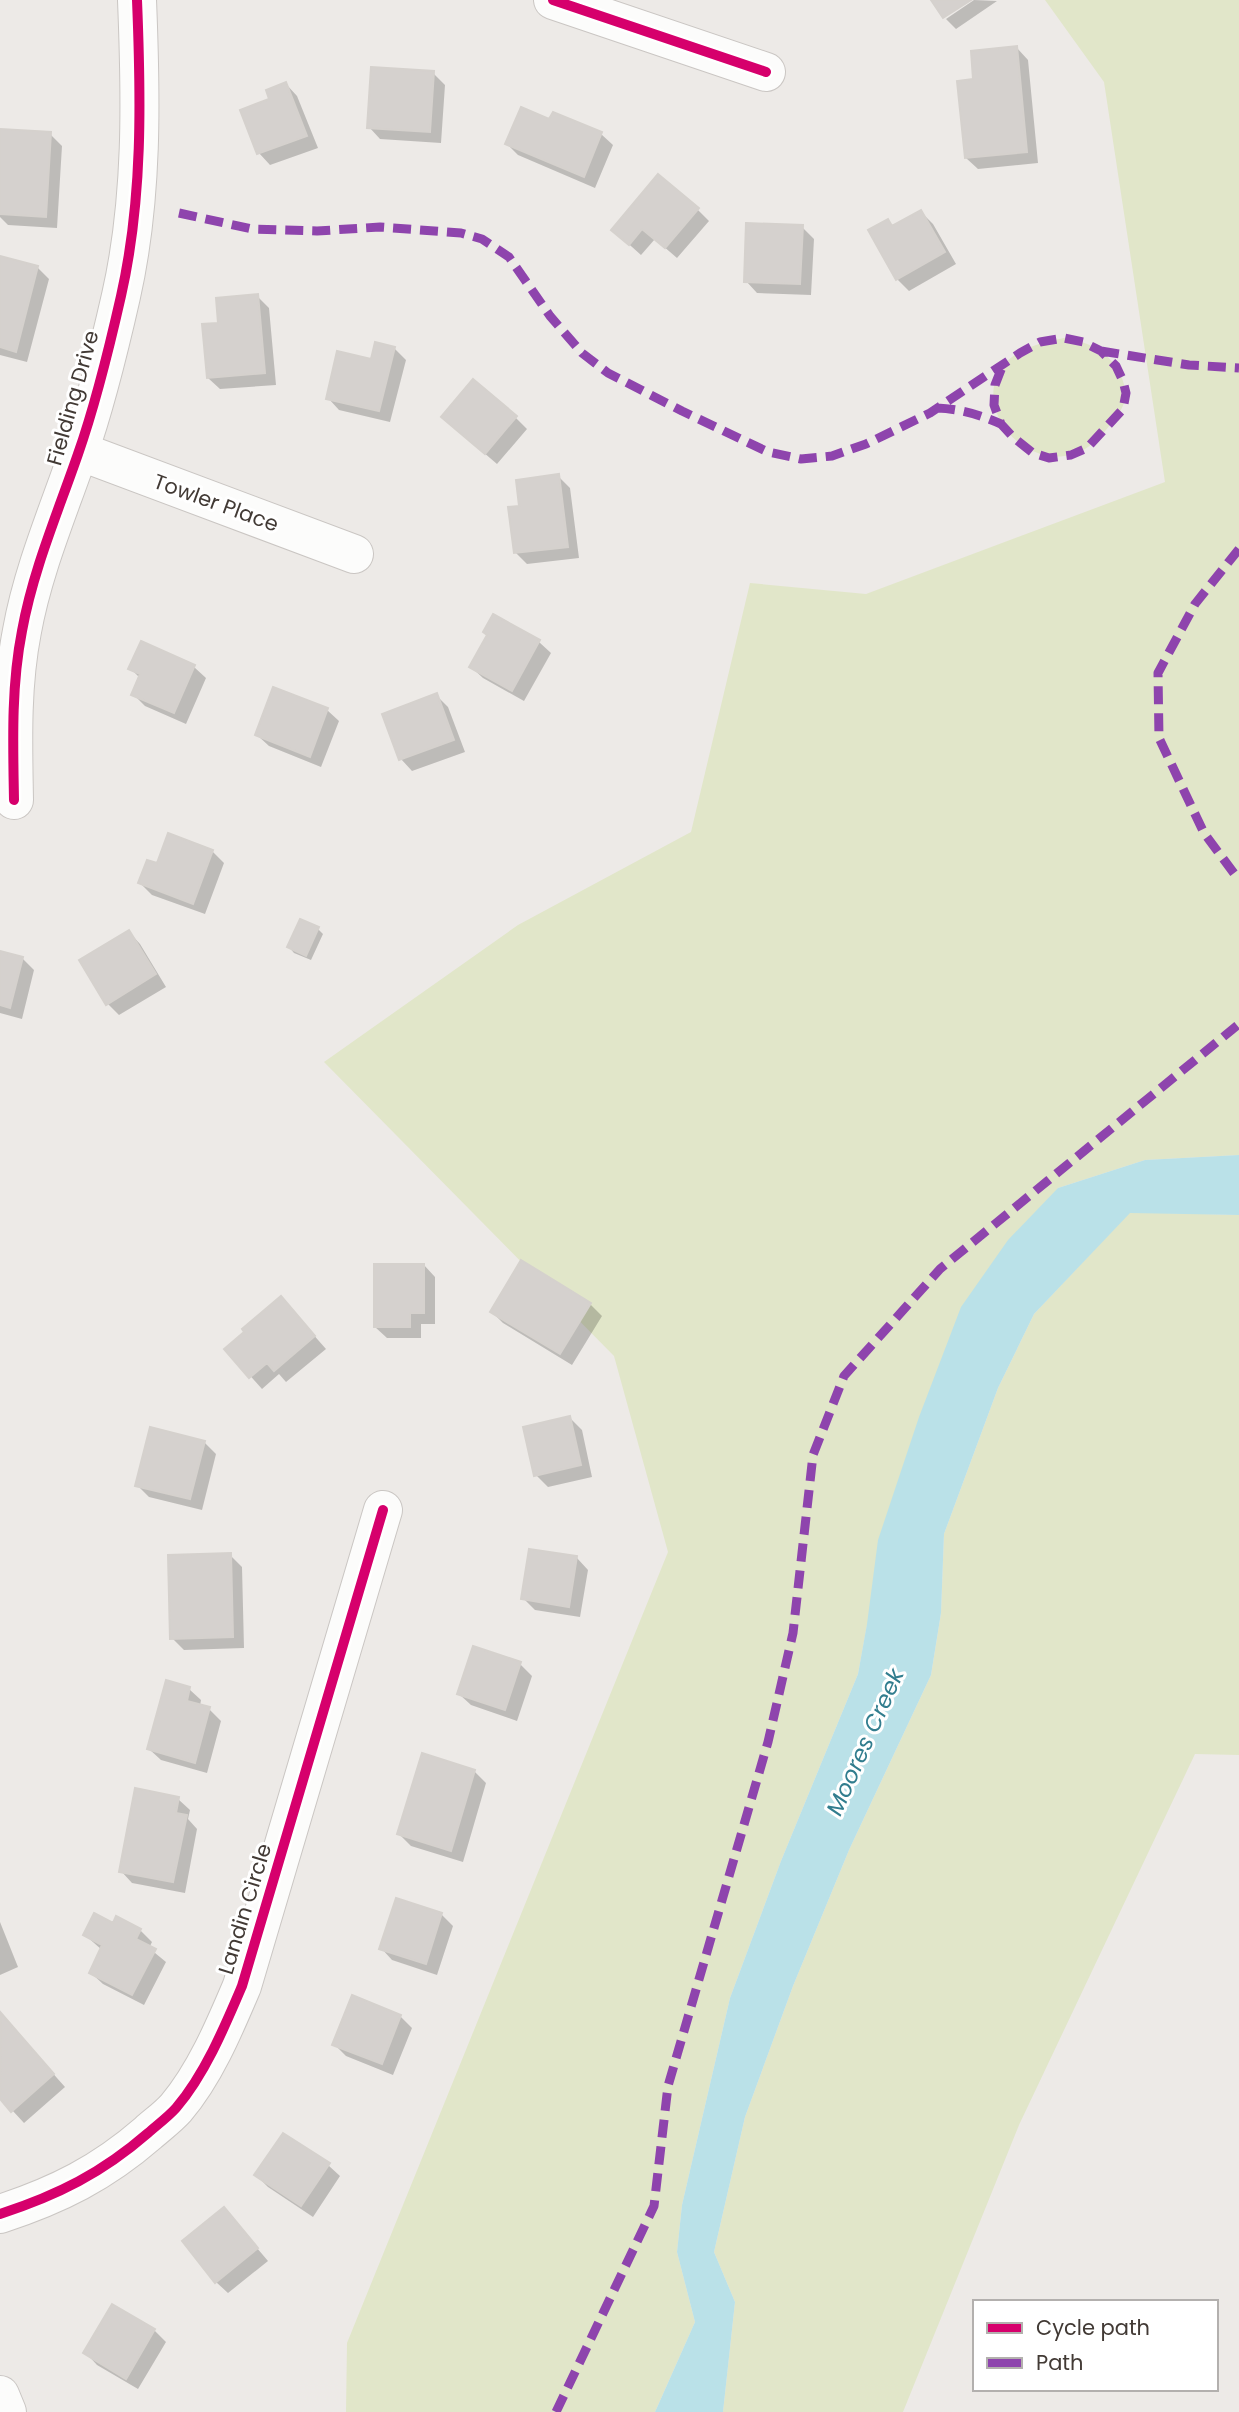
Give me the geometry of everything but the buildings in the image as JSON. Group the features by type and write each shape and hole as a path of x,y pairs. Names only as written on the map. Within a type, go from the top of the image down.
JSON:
{"street":[{"name":"Fielding Drive","path":"14,800 13,709 21,632 40,559 96,399 122,293 135,206 141,98 137,0"},
{"path":"553,0 766,72"},
{"name":"Towler Place","path":"79,452 354,554"},
{"name":"Landin Circle","path":"0,2214 82,2182 131,2148 176,2108 212,2052 246,1974 383,1510"},
{"path":"0,2395 7,2412"}],"green space":[{"path":"1045,0 1239,0 1239,1155 1145,1160 1058,1188 867,1625 858,1674 781,1861 730,1998 682,2205 677,2252 695,2322 655,2412 346,2412 347,2343 668,1552 614,1356 324,1062 518,925 691,832 750,583 866,594 1165,482 1104,82"},
{"path":"1064,338 1087,344 1106,356 1118,370 1125,388 1125,397 1115,419 1090,446 1065,456 1046,455 1027,448 1012,436 1000,421 994,403 994,385 1002,367 1014,355 1039,344"},
{"path":"1130,1212 1239,1215 1239,1755 1195,1754 1019,2125 903,2412 723,2412 735,2302 714,2252 745,2117 793,1986 849,1850 931,1675 941,1613 944,1534 998,1388 1034,1314"}],"water":[{"name":"Moores Creek","path":"1239,1155 1239,1215 1130,1213 1034,1314 998,1388 944,1534 941,1613 931,1675 849,1850 793,1986 745,2117 714,2252 735,2302 723,2412 655,2412 695,2322 677,2252 682,2205 730,1998 781,1861 858,1674 878,1540 919,1417 961,1307 1008,1240 1058,1188 1145,1160"}],"marked path":[{"path":"179,213 252,229 317,231 380,227 461,233 482,239 509,257 550,316 582,353 608,373 768,452 801,459 832,456 866,444 930,413 1040,342 1064,338 1083,342 1101,351 1116,366 1126,393 1123,409 1087,448 1071,455 1049,458 1033,453 1001,424 994,405 995,385 1002,367"},
{"path":"1101,351 1189,365 1239,368"},
{"path":"937,408 970,413 1001,424"},
{"path":"1239,549 1195,604 1158,673 1159,738 1204,833 1239,880"},
{"path":"556,2412 654,2206 668,2086 768,1742 793,1633 813,1455 844,1376 940,1269 1239,1024"}],"cycle path":[{"path":"14,800 14,694 18,652 27,608 39,563 96,396 128,259 139,148 137,0"},
{"path":"553,0 766,72"},
{"path":"0,2214 60,2191 114,2160 173,2111 205,2065 242,1986 383,1510"}]}
